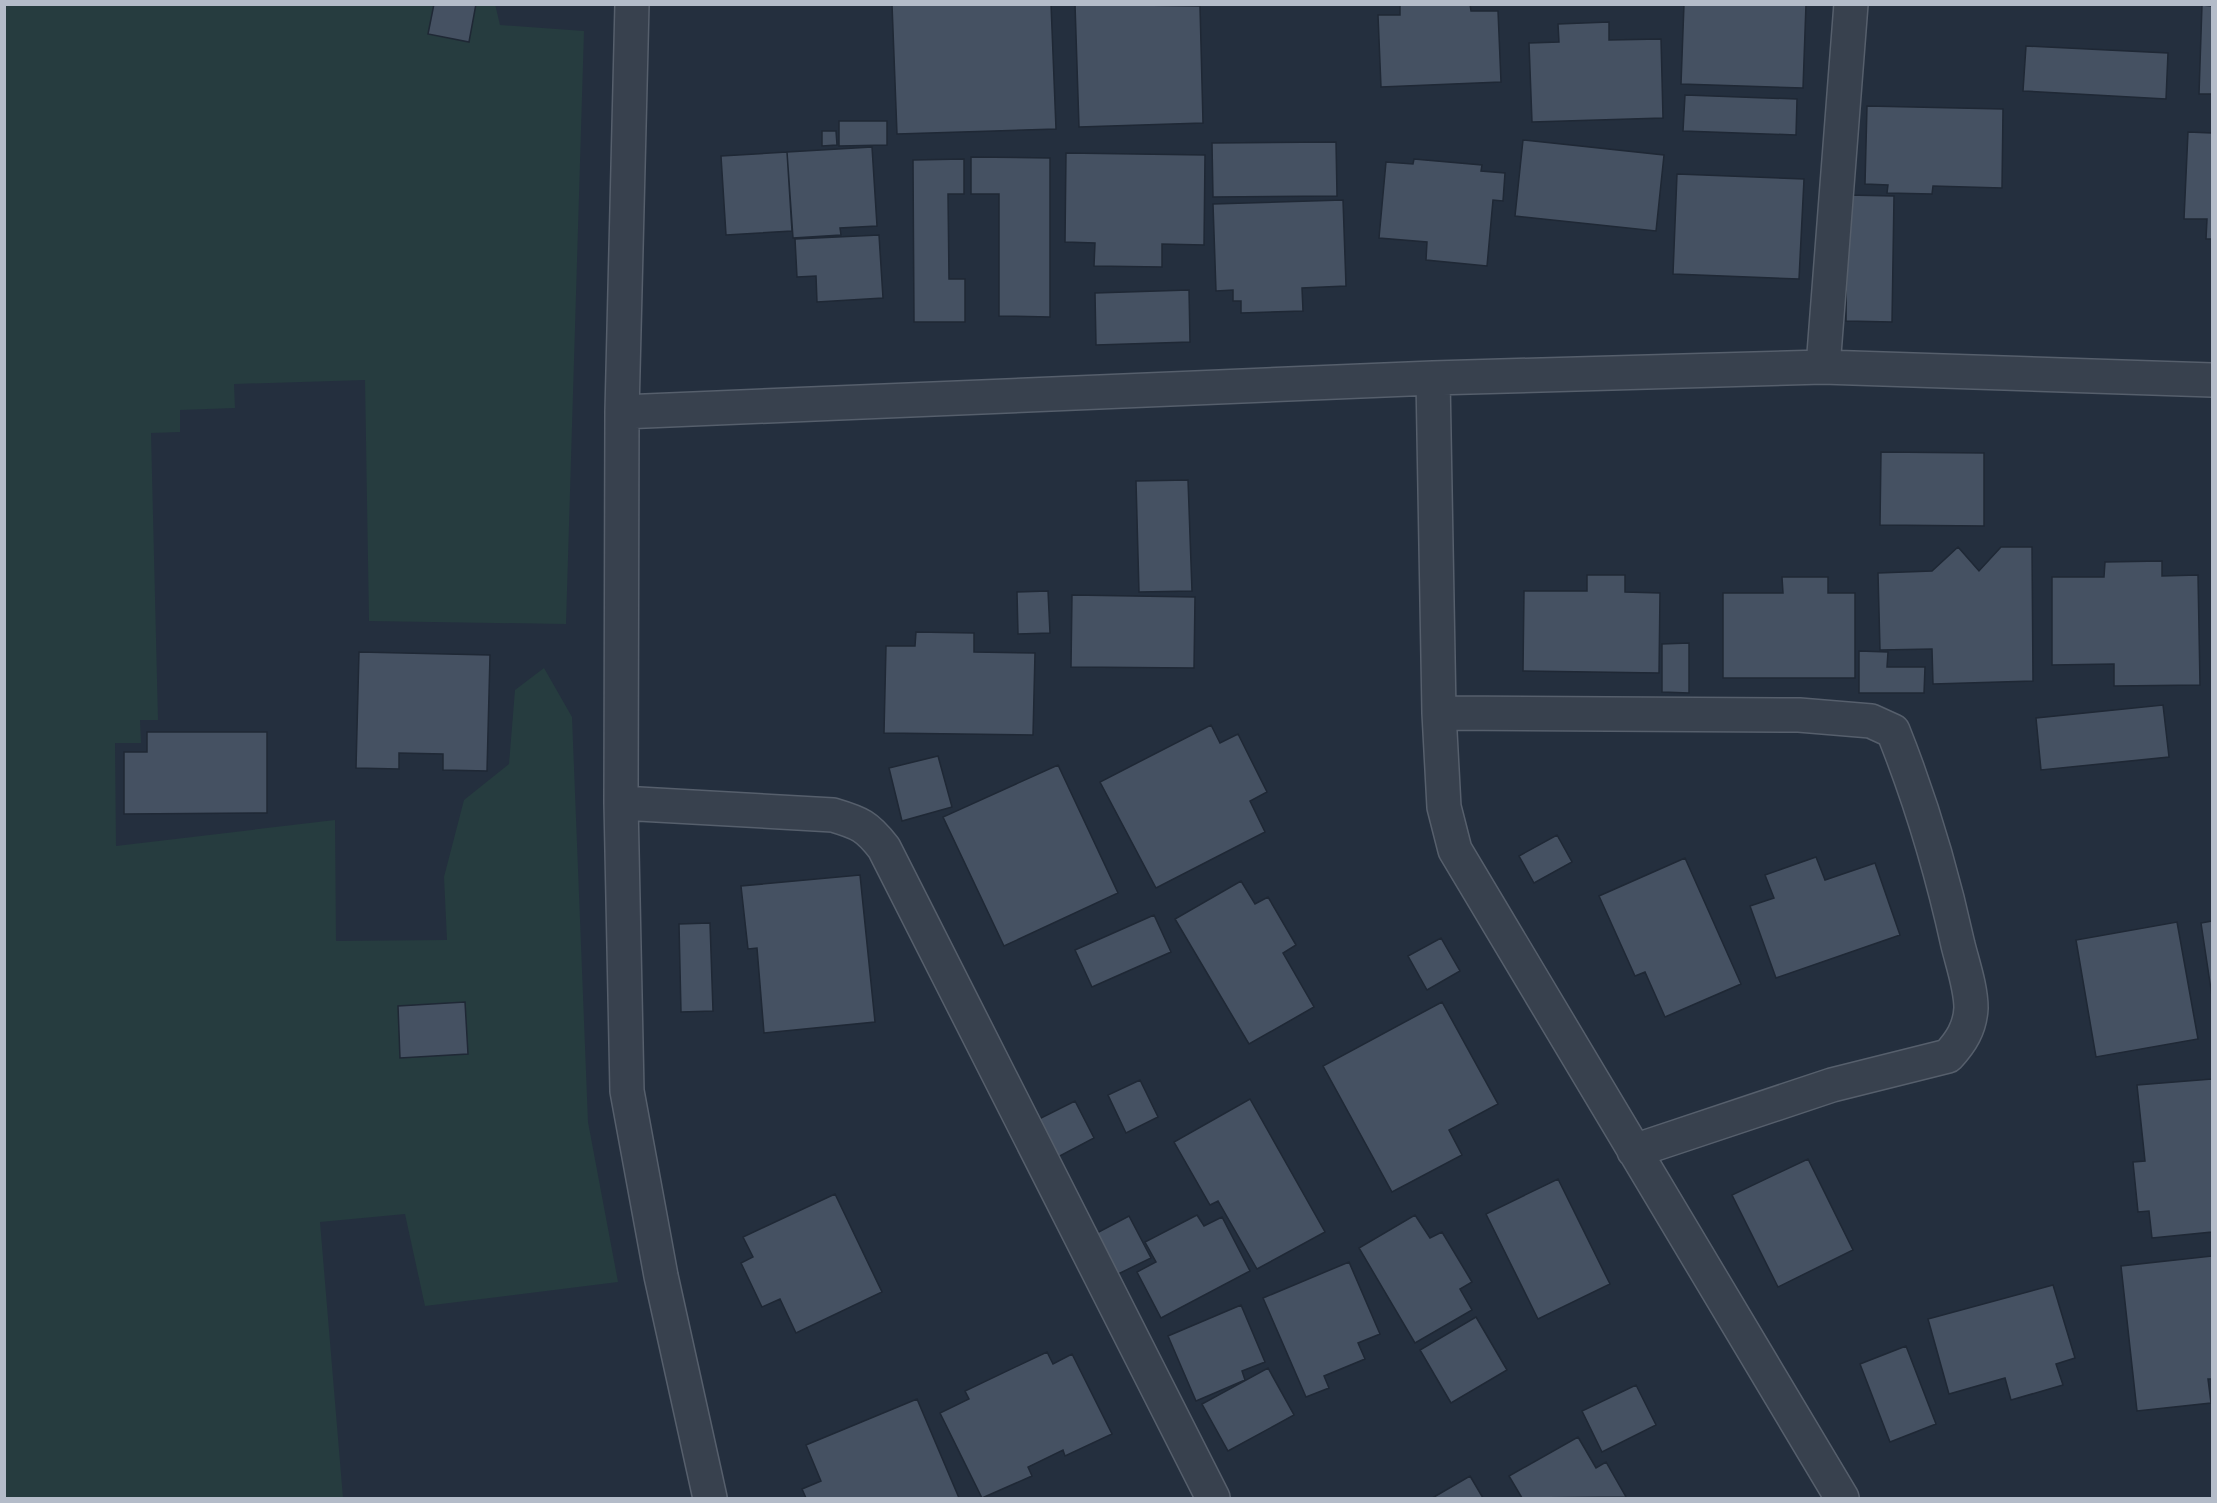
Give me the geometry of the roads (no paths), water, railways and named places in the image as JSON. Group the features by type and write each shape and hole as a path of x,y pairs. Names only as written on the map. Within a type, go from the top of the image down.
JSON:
{"street":[{"path":"632,4 622,412 621,803 627,1091 661,1276 710,1498"},
{"path":"1823,368 1851,4"},
{"path":"622,412 1433,378 1823,368 2212,380"},
{"path":"1433,378 1439,713 1444,807 1455,850 1842,1498"},
{"path":"1439,713 1799,715 1871,721 1893,731 1912,779 1944,884 1966,983 1971,1007 1967,1029 1961,1042 1948,1056 1832,1085 1634,1151"},
{"path":"621,803 833,815 870,830 884,848 1213,1498"}]}
